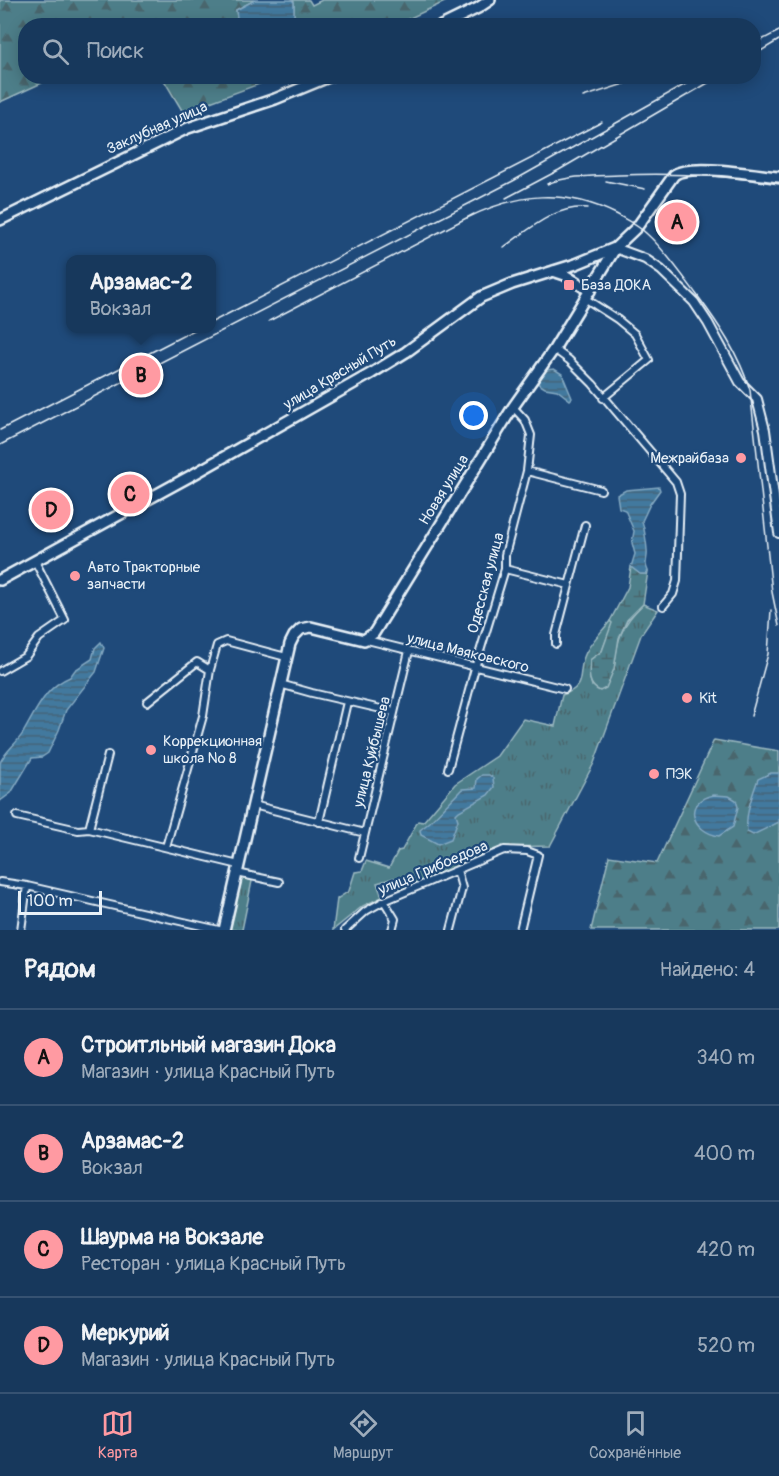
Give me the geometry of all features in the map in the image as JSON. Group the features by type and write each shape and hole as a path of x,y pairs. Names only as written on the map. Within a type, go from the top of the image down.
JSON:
{"main road":[{"path":"457,18 490,0"},
{"name":"Заклубная улица","path":"0,220 188,128 275,99 312,84"},
{"name":"улица Красный Путь","path":"0,580 372,373 406,352 481,297 615,248 637,226 679,171 695,170 779,177"},
{"name":"Новая улица","path":"367,640 374,633 513,407 554,349 615,248"},
{"path":"576,264 591,270 596,282"},
{"path":"553,272 565,275 588,295"},
{"path":"224,930 286,657 294,636 302,629 322,629 355,639 367,640"}],"street":[{"path":"615,248 645,259 661,270 694,302 740,382 757,399 765,430 779,533"},
{"path":"588,295 635,334 649,360 603,398"},
{"path":"554,349 569,360 593,384 676,482 680,494 677,581 673,594 663,606"},
{"name":"Одесская улица","path":"448,769 505,569 505,555 527,471 531,435 525,420 513,407"},
{"path":"527,471 602,490"},
{"path":"556,644 585,525"},
{"path":"0,671 26,656 39,638 65,620 35,561"},
{"path":"505,569 569,585"},
{"name":"улица Маяковского","path":"367,640 565,689"},
{"path":"166,847 203,716 210,670 217,645 226,641 286,657"},
{"name":"улица Куйбышева","path":"359,858 409,651"},
{"path":"147,702 197,662 210,670"},
{"path":"280,684 394,712"},
{"path":"319,822 347,702"},
{"path":"89,829 108,755"},
{"path":"253,805 365,833"},
{"path":"17,816 78,830 89,829 166,847 279,882"},
{"name":"улица Грибоедова","path":"345,930 366,910 504,850 527,851 538,855 520,930"},
{"path":"451,930 462,888 457,870"},
{"path":"0,882 27,886 219,930"},
{"path":"21,930 27,886"},
{"path":"384,901 395,919 392,930"}],"green space":[{"path":"0,0 255,0 236,10 237,18 18,18 18,84 40,84 0,102"},
{"path":"292,0 309,0 312,5 322,0 449,0 410,18 291,18 294,16"},
{"path":"166,84 259,84 183,112"},
{"path":"631,567 641,574 646,574 648,571 643,604 627,620 619,638 614,669 606,688 600,691 591,682 590,660 602,651 612,623 610,621 628,587"},
{"path":"643,604 658,610 641,635 594,763 550,846 504,847 401,890 394,878 377,883 382,897 363,906 333,930 337,899 349,891 355,872 362,871 366,861 389,868 418,821 423,822 455,784 497,756 523,719 555,726 562,695 570,692 578,684 584,657 592,643 610,621 613,623 602,651 590,660 592,686 614,669 621,633"},
{"path":"714,740 779,751 779,930 591,930 609,856 657,863"},
{"path":"242,878 249,878 252,881 242,930 230,930"}],"water":[{"path":"255,0 292,0 294,2 294,16 291,18 237,18 236,10"},
{"path":"554,369 562,374 572,398 570,400 557,390 545,388 537,383 546,370"},
{"path":"659,487 660,490 642,521 648,571 646,574 640,574 631,567 635,554 632,543 634,531 625,510 619,508 617,495 626,490"},
{"path":"101,642 104,648 96,672 66,710 48,753 42,757 32,758 11,793 0,801 1,760 21,737 48,693 92,659 95,648"},
{"path":"771,773 779,773 779,822 753,835 747,832 751,798 758,779"},
{"path":"482,775 489,775 493,778 494,787 488,795 456,814 458,820 451,839 438,844 421,835 420,830 462,789 476,788 477,779"},
{"path":"714,795 729,796 736,800 738,807 733,827 719,836 702,829 694,816 697,803"}],"railway":[{"path":"761,40 779,31"},
{"path":"761,51 779,40"},
{"path":"583,97 624,84"},
{"path":"0,445 513,181 686,84"},
{"path":"506,198 559,170 706,84"},
{"path":"216,320 602,122"},
{"path":"547,184 582,176 659,174 699,175 779,184"},
{"path":"606,181 645,189"},
{"path":"467,218 504,203 523,199 559,197 578,200 633,223 660,247 680,271 728,340 750,390 772,592 779,626"},
{"path":"504,247 554,214 576,208 588,208"},
{"path":"269,321 474,214"},
{"path":"0,430 188,333"},
{"path":"751,716 768,654 771,610"}],"place":[{"name":"Строитльный магазин Дока","path":"677,222"},
{"name":"База ДОКА","path":"569,285"},
{"name":"Арзамас-2","path":"141,375"},
{"name":"Межрайбаза","path":"741,458"},
{"name":"Шаурма на Вокзале","path":"130,494"},
{"name":"Меркурий","path":"51,510"},
{"name":"Авто Тракторные запчасти","path":"75,576"},
{"name":"Kit","path":"687,698"},
{"name":"Коррекционная школа № 8","path":"151,750"},
{"name":"ПЭК","path":"654,774"}]}
